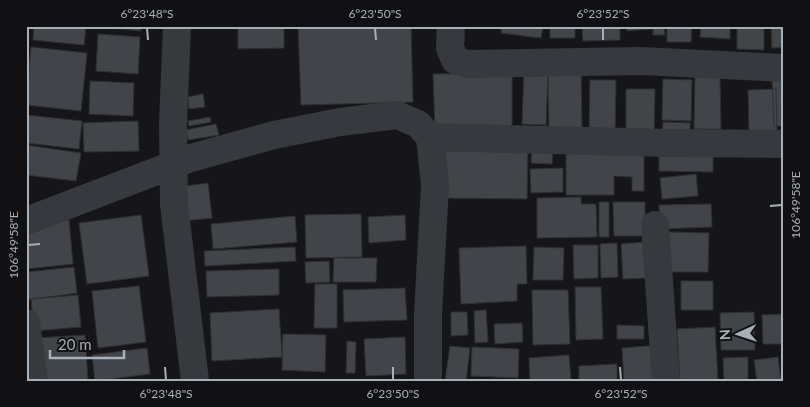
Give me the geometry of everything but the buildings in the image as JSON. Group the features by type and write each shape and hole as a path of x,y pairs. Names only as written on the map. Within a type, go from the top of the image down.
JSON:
{"street":[{"path":"177,26 174,204 195,381"},
{"path":"451,26 450,48 455,60 467,64 641,61 784,68"},
{"path":"26,222 174,163 274,135 340,122 398,116 418,124 430,137 435,185 428,315 428,381"},
{"path":"430,137 668,144 784,144"},
{"path":"655,225 666,381"},
{"path":"26,323 34,381"}]}
